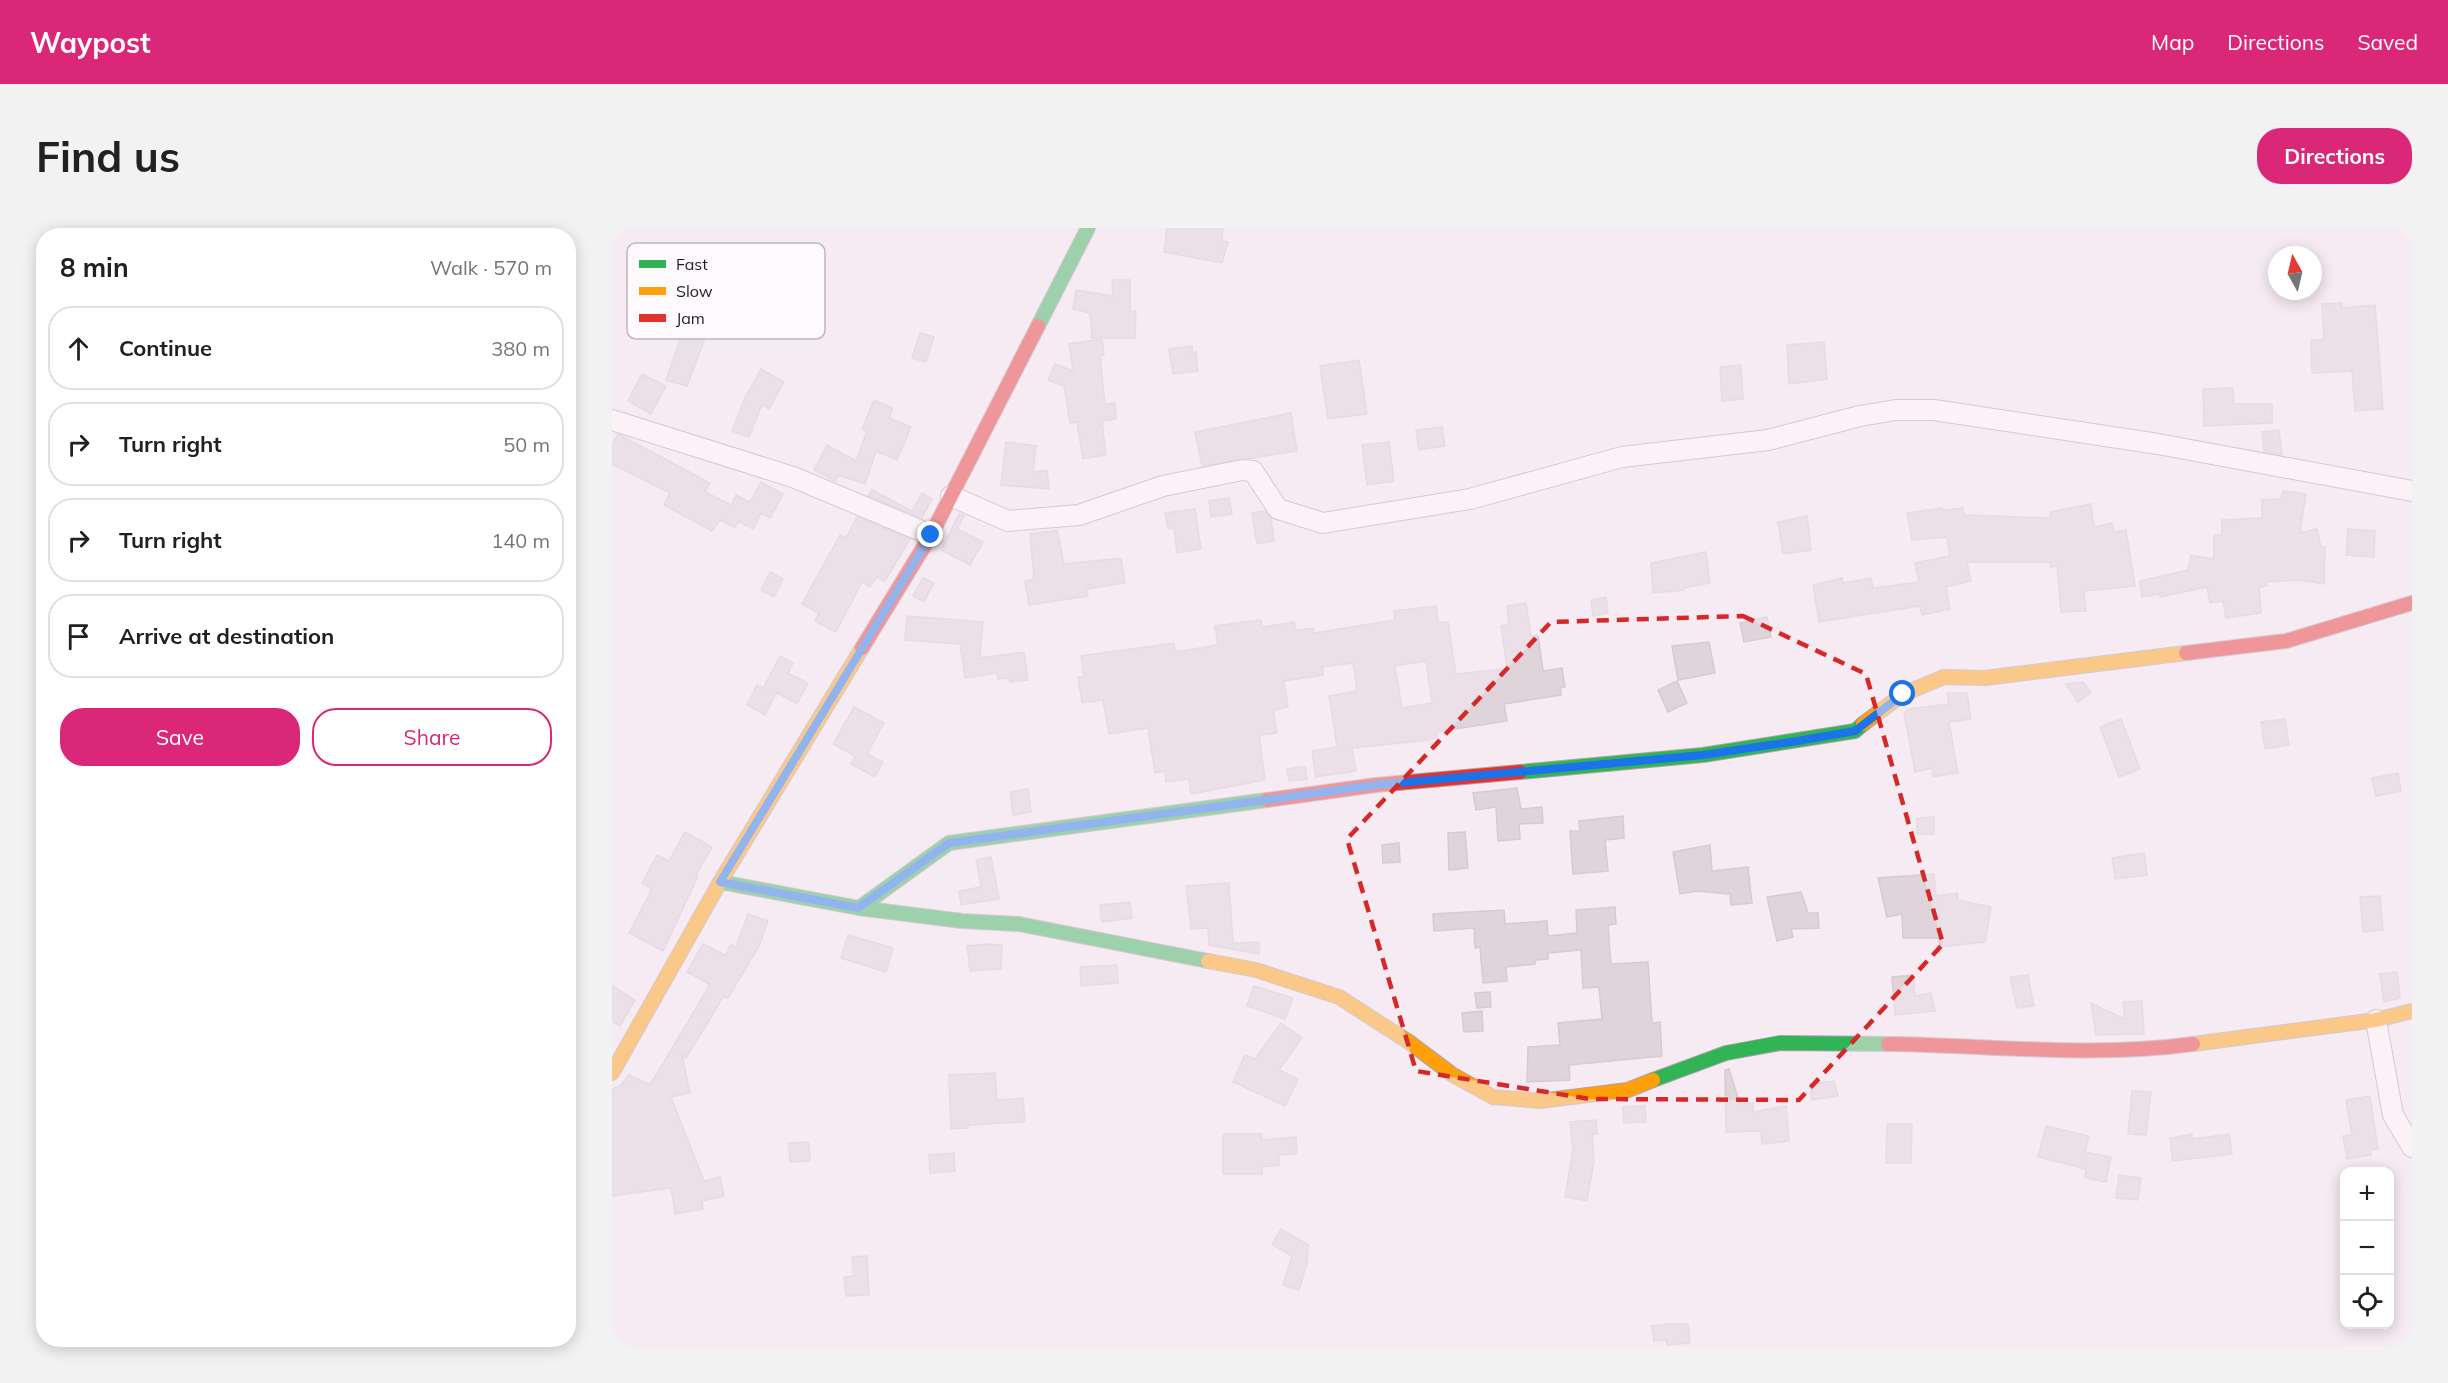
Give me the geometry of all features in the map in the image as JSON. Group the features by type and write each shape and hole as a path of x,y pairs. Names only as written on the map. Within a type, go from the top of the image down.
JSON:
{"street":[{"path":"612,1073 720,882 931,535 1088,228"},
{"path":"951,496 1008,521 1079,515 1163,486 1242,470 1252,471 1278,509 1323,523 1470,499 1622,457 1768,440 1860,416 1896,410 1934,410 2157,444 2412,491"},
{"path":"612,420 793,477 931,535"},
{"path":"858,908 949,843 1376,785 1703,755 1797,741 1855,731 1903,694 1944,676 1985,678 2286,641 2412,603"},
{"path":"720,882 858,908 962,921 1019,924 1256,970 1339,997 1409,1042 1453,1075 1493,1097 1540,1101 1628,1090 1726,1053 1780,1043 1957,1045 2073,1051 2158,1049 2376,1020 2412,1011"},
{"path":"2376,1020 2393,1115 2412,1147"}],"highlighted area":[{"path":"1743,616 1866,674 1943,944 1799,1100 1590,1099 1416,1071 1347,839 1551,622"}],"building":[{"path":"1167,228 1223,228 1222,241 1228,242 1222,263 1164,252"},
{"path":"1112,280 1130,280 1130,312 1136,311 1135,338 1092,338 1090,313 1073,309 1076,290 1113,296"},
{"path":"2342,303 2342,308 2375,305 2383,409 2355,411 2352,371 2312,373 2311,340 2324,340 2322,304"},
{"path":"920,333 934,337 926,362 912,358"},
{"path":"681,339 705,339 687,386 666,380"},
{"path":"1102,339 1104,355 1100,356 1105,404 1115,403 1116,419 1102,421 1106,455 1083,459 1077,422 1070,423 1064,386 1048,380 1055,364 1073,371 1069,344"},
{"path":"1824,342 1827,379 1789,384 1787,345"},
{"path":"1192,346 1192,353 1196,352 1198,371 1173,374 1169,349"},
{"path":"1359,360 1367,414 1328,419 1320,366"},
{"path":"1741,365 1743,399 1722,401 1720,367"},
{"path":"761,369 784,382 769,409 762,405 749,437 732,431 745,398"},
{"path":"642,374 666,386 651,414 628,401"},
{"path":"2233,388 2234,404 2272,404 2272,423 2204,426 2203,389"},
{"path":"874,400 893,408 889,418 911,427 897,460 876,451 865,484 838,475 835,481 814,470 827,445 856,461 867,431 862,429"},
{"path":"1291,413 1297,451 1202,466 1195,432"},
{"path":"1442,427 1445,446 1419,450 1416,430"},
{"path":"2279,430 2282,455 2264,451 2262,432"},
{"path":"618,434 710,483 705,492 731,505 736,495 750,502 761,482 783,494 770,518 761,513 753,529 738,521 735,528 720,520 712,531 664,505 670,493 612,464 612,445"},
{"path":"1006,442 1036,446 1033,472 1047,470 1049,489 1001,485"},
{"path":"1389,442 1394,481 1367,485 1362,445"},
{"path":"872,490 912,511 922,493 932,499 922,518 868,496"},
{"path":"2283,491 2306,494 2300,533 2317,529 2321,547 2325,547 2324,584 2298,580 2266,582 2267,586 2259,587 2261,613 2226,618 2223,601 2210,603 2207,587 2160,597 2160,594 2142,597 2140,581 2188,570 2191,555 2214,559 2214,535 2222,535 2222,520 2262,518 2262,500 2281,499"},
{"path":"1229,498 1232,514 1211,517 1209,501"},
{"path":"2091,504 2094,527 2112,523 2114,532 2126,530 2135,586 2084,591 2086,611 2061,612 2057,566 2051,567 2050,562 1967,562 1971,581 1946,587 1950,609 1922,615 1920,606 1819,622 1813,585 1842,578 1843,583 1871,578 1873,588 1919,582 1915,563 1950,556 1947,537 1912,540 1907,513 1942,508 1942,510 1963,508 1964,515 2051,518 2050,512"},
{"path":"1195,509 1201,549 1177,553 1174,528 1168,529 1165,513"},
{"path":"1265,511 1271,518 1274,541 1257,544 1252,513"},
{"path":"959,514 964,516 957,529 983,542 970,565 941,550"},
{"path":"1807,516 1811,550 1783,554 1778,522"},
{"path":"857,517 910,539 885,581 876,577 870,587 862,582 836,632 815,621 819,613 802,604 840,535 846,538"},
{"path":"2348,529 2375,531 2374,557 2346,555"},
{"path":"1057,530 1064,564 1121,558 1125,583 1087,589 1088,596 1029,605 1025,581 1034,579 1030,534"},
{"path":"1706,552 1710,583 1684,588 1684,590 1653,593 1651,563"},
{"path":"770,572 783,579 774,597 761,590"},
{"path":"923,578 934,583 924,602 913,596"},
{"path":"1606,597 1608,613 1593,616 1591,600"},
{"path":"1526,603 1531,636 1538,635 1543,671 1562,668 1565,687 1560,688 1561,695 1504,704 1507,721 1436,732 1437,738 1420,741 1352,748 1356,771 1316,777 1312,751 1337,747 1329,696 1357,691 1353,663 1322,667 1323,675 1284,681 1288,707 1273,710 1277,733 1259,735 1265,780 1191,794 1189,779 1166,782 1165,771 1155,773 1148,728 1109,734 1103,700 1082,703 1078,677 1084,677 1081,656 1174,643 1175,652 1218,645 1215,626 1261,620 1262,627 1294,622 1296,630 1313,628 1314,633 1395,620 1394,611 1436,606 1438,623 1448,622 1456,674 1504,669 1507,668 1501,626 1509,624 1507,606","holes":["1426,661 1432,703 1402,708 1395,666"]},
{"path":"907,616 983,622 980,658 1024,652 1028,680 1010,682 1009,678 998,679 997,673 965,678 960,644 905,640"},
{"path":"1767,617 1771,637 1744,642 1740,623"},
{"path":"1709,642 1715,673 1678,680 1672,646"},
{"path":"780,656 793,663 788,673 808,683 797,704 777,693 778,690 765,715 747,705 757,685 763,688"},
{"path":"1677,681 1687,703 1668,712 1658,690"},
{"path":"2083,682 2091,693 2078,702 2066,684"},
{"path":"1947,693 1967,693 1971,719 1949,722 1958,773 1933,777 1932,768 1915,772 1904,713 1909,709 1949,704"},
{"path":"854,707 884,723 867,754 883,762 875,777 851,764 855,756 833,744"},
{"path":"2121,719 2140,769 2119,777 2100,727"},
{"path":"2285,719 2289,745 2265,749 2261,722"},
{"path":"1305,766 1307,779 1289,781 1287,769"},
{"path":"2398,773 2401,791 2376,796 2372,778"},
{"path":"1517,788 1521,809 1542,807 1543,823 1519,824 1520,839 1498,841 1496,807 1476,810 1473,793"},
{"path":"1028,789 1031,812 1013,815 1010,792"},
{"path":"1623,816 1624,838 1605,840 1608,871 1573,874 1570,831 1580,831 1579,821"},
{"path":"1934,817 1934,834 1917,834 1917,818"},
{"path":"685,832 712,847 696,875 698,876 663,951 629,933 652,889 642,883 657,855 669,861"},
{"path":"1465,832 1468,868 1449,870 1448,833"},
{"path":"1399,843 1400,862 1383,863 1382,845"},
{"path":"1710,845 1712,871 1748,867 1752,903 1731,905 1730,894 1697,891 1680,894 1673,852"},
{"path":"2144,853 2147,875 2115,879 2112,858"},
{"path":"991,857 999,899 961,905 959,891 981,887 976,860"},
{"path":"1934,874 1936,896 1957,893 1958,900 1991,907 1985,942 1940,947 1939,938 1903,938 1902,914 1887,917 1878,878"},
{"path":"1229,883 1233,943 1259,942 1259,954 1209,945 1208,928 1191,929 1186,886"},
{"path":"1801,892 1808,913 1818,913 1819,928 1791,929 1793,937 1777,941 1767,897"},
{"path":"2380,896 2383,930 2363,932 2360,897"},
{"path":"1130,902 1132,918 1102,922 1100,905"},
{"path":"1615,907 1616,924 1608,925 1611,964 1648,962 1652,1023 1660,1022 1662,1056 1569,1065 1570,1080 1527,1082 1528,1047 1560,1045 1558,1023 1602,1019 1599,987 1583,988 1581,950 1548,953 1548,959 1535,960 1535,964 1506,967 1507,981 1483,983 1480,947 1475,948 1474,928 1434,931 1433,914 1504,910 1505,924 1547,921 1548,936 1577,933 1576,910"},
{"path":"748,914 768,921 759,946 728,998 724,996 686,1058 682,1055 690,1093 671,1097 704,1181 720,1177 724,1196 702,1201 703,1209 675,1214 671,1188 612,1196 612,1089 620,1086 629,1075 650,1085 708,988 709,984 687,972 703,944 725,955 731,944 736,947"},
{"path":"848,935 893,948 886,972 841,958"},
{"path":"1002,945 1001,969 970,971 967,946"},
{"path":"1117,965 1118,983 1081,986 1080,967"},
{"path":"2397,972 2400,998 2384,1002 2380,974"},
{"path":"1913,975 1915,996 1931,993 1935,1011 1895,1015 1892,977"},
{"path":"2028,975 2034,1006 2017,1008 2010,977"},
{"path":"612,986 635,1000 620,1026 612,1021"},
{"path":"1254,986 1293,998 1285,1019 1247,1006"},
{"path":"1490,992 1491,1007 1477,1008 1475,993"},
{"path":"2142,1001 2144,1034 2096,1035 2091,1003 2125,1019 2123,1002"},
{"path":"1482,1011 1483,1031 1464,1032 1462,1013"},
{"path":"1281,1023 1302,1038 1279,1070 1298,1079 1285,1106 1233,1082 1245,1055 1255,1059"},
{"path":"1729,1069 1740,1104 1753,1103 1753,1112 1786,1106 1789,1141 1762,1144 1761,1131 1726,1132 1725,1070"},
{"path":"995,1073 997,1100 1023,1098 1025,1122 968,1125 968,1128 951,1129 949,1075"},
{"path":"1834,1081 1838,1096 1812,1100 1810,1084"},
{"path":"2132,1091 2151,1092 2146,1135 2128,1134"},
{"path":"2370,1096 2378,1149 2370,1150 2371,1155 2347,1159 2343,1136 2352,1135 2346,1100"},
{"path":"1645,1106 1646,1122 1624,1123 1623,1107"},
{"path":"1596,1120 1597,1134 1592,1135 1594,1161 1587,1201 1565,1197 1573,1150 1570,1122"},
{"path":"1887,1124 1912,1124 1911,1163 1886,1163"},
{"path":"2046,1126 2089,1136 2085,1152 2111,1157 2106,1182 2085,1178 2086,1169 2038,1157"},
{"path":"1223,1134 1262,1134 1262,1140 1296,1137 1297,1154 1279,1155 1279,1165 1262,1167 1262,1174 1223,1174"},
{"path":"2192,1134 2192,1139 2229,1134 2232,1154 2173,1161 2170,1138"},
{"path":"809,1142 810,1161 790,1162 789,1143"},
{"path":"954,1153 955,1171 930,1173 929,1155"},
{"path":"2119,1175 2141,1178 2138,1200 2116,1198"},
{"path":"1281,1229 1308,1245 1307,1263 1299,1290 1283,1285 1292,1256 1272,1244"},
{"path":"867,1256 869,1295 846,1296 844,1277 854,1276 852,1257"},
{"path":"1688,1324 1690,1343 1667,1345 1666,1340 1654,1341 1652,1326"}],"traffic: fast":[{"path":"1038,326 1088,228"},
{"path":"1520,772 1703,755 1855,731 1863,724"},
{"path":"859,908 949,843 1267,800"},
{"path":"720,882 859,908 962,921 1019,924 1208,961"},
{"path":"1653,1080 1726,1053 1780,1043 1888,1044"}],"traffic: slow":[{"path":"612,1073 720,882 862,648"},
{"path":"1863,724 1903,694 1944,677 1985,678 2186,653"},
{"path":"1208,961 1256,970 1339,997 1409,1042 1453,1075 1493,1097 1540,1101 1628,1090 1653,1080"},
{"path":"2193,1044 2376,1020 2412,1011"}],"traffic: jam":[{"path":"862,648 931,535 1038,326"},
{"path":"2186,653 2286,641 2412,603"},
{"path":"1267,800 1376,785 1520,772"},
{"path":"1888,1044 2040,1050 2117,1050 2193,1044"}],"route":[{"path":"931,535 849,666 720,882 858,908 949,843 1376,785 1703,755 1797,741 1855,731 1903,694"}]}
